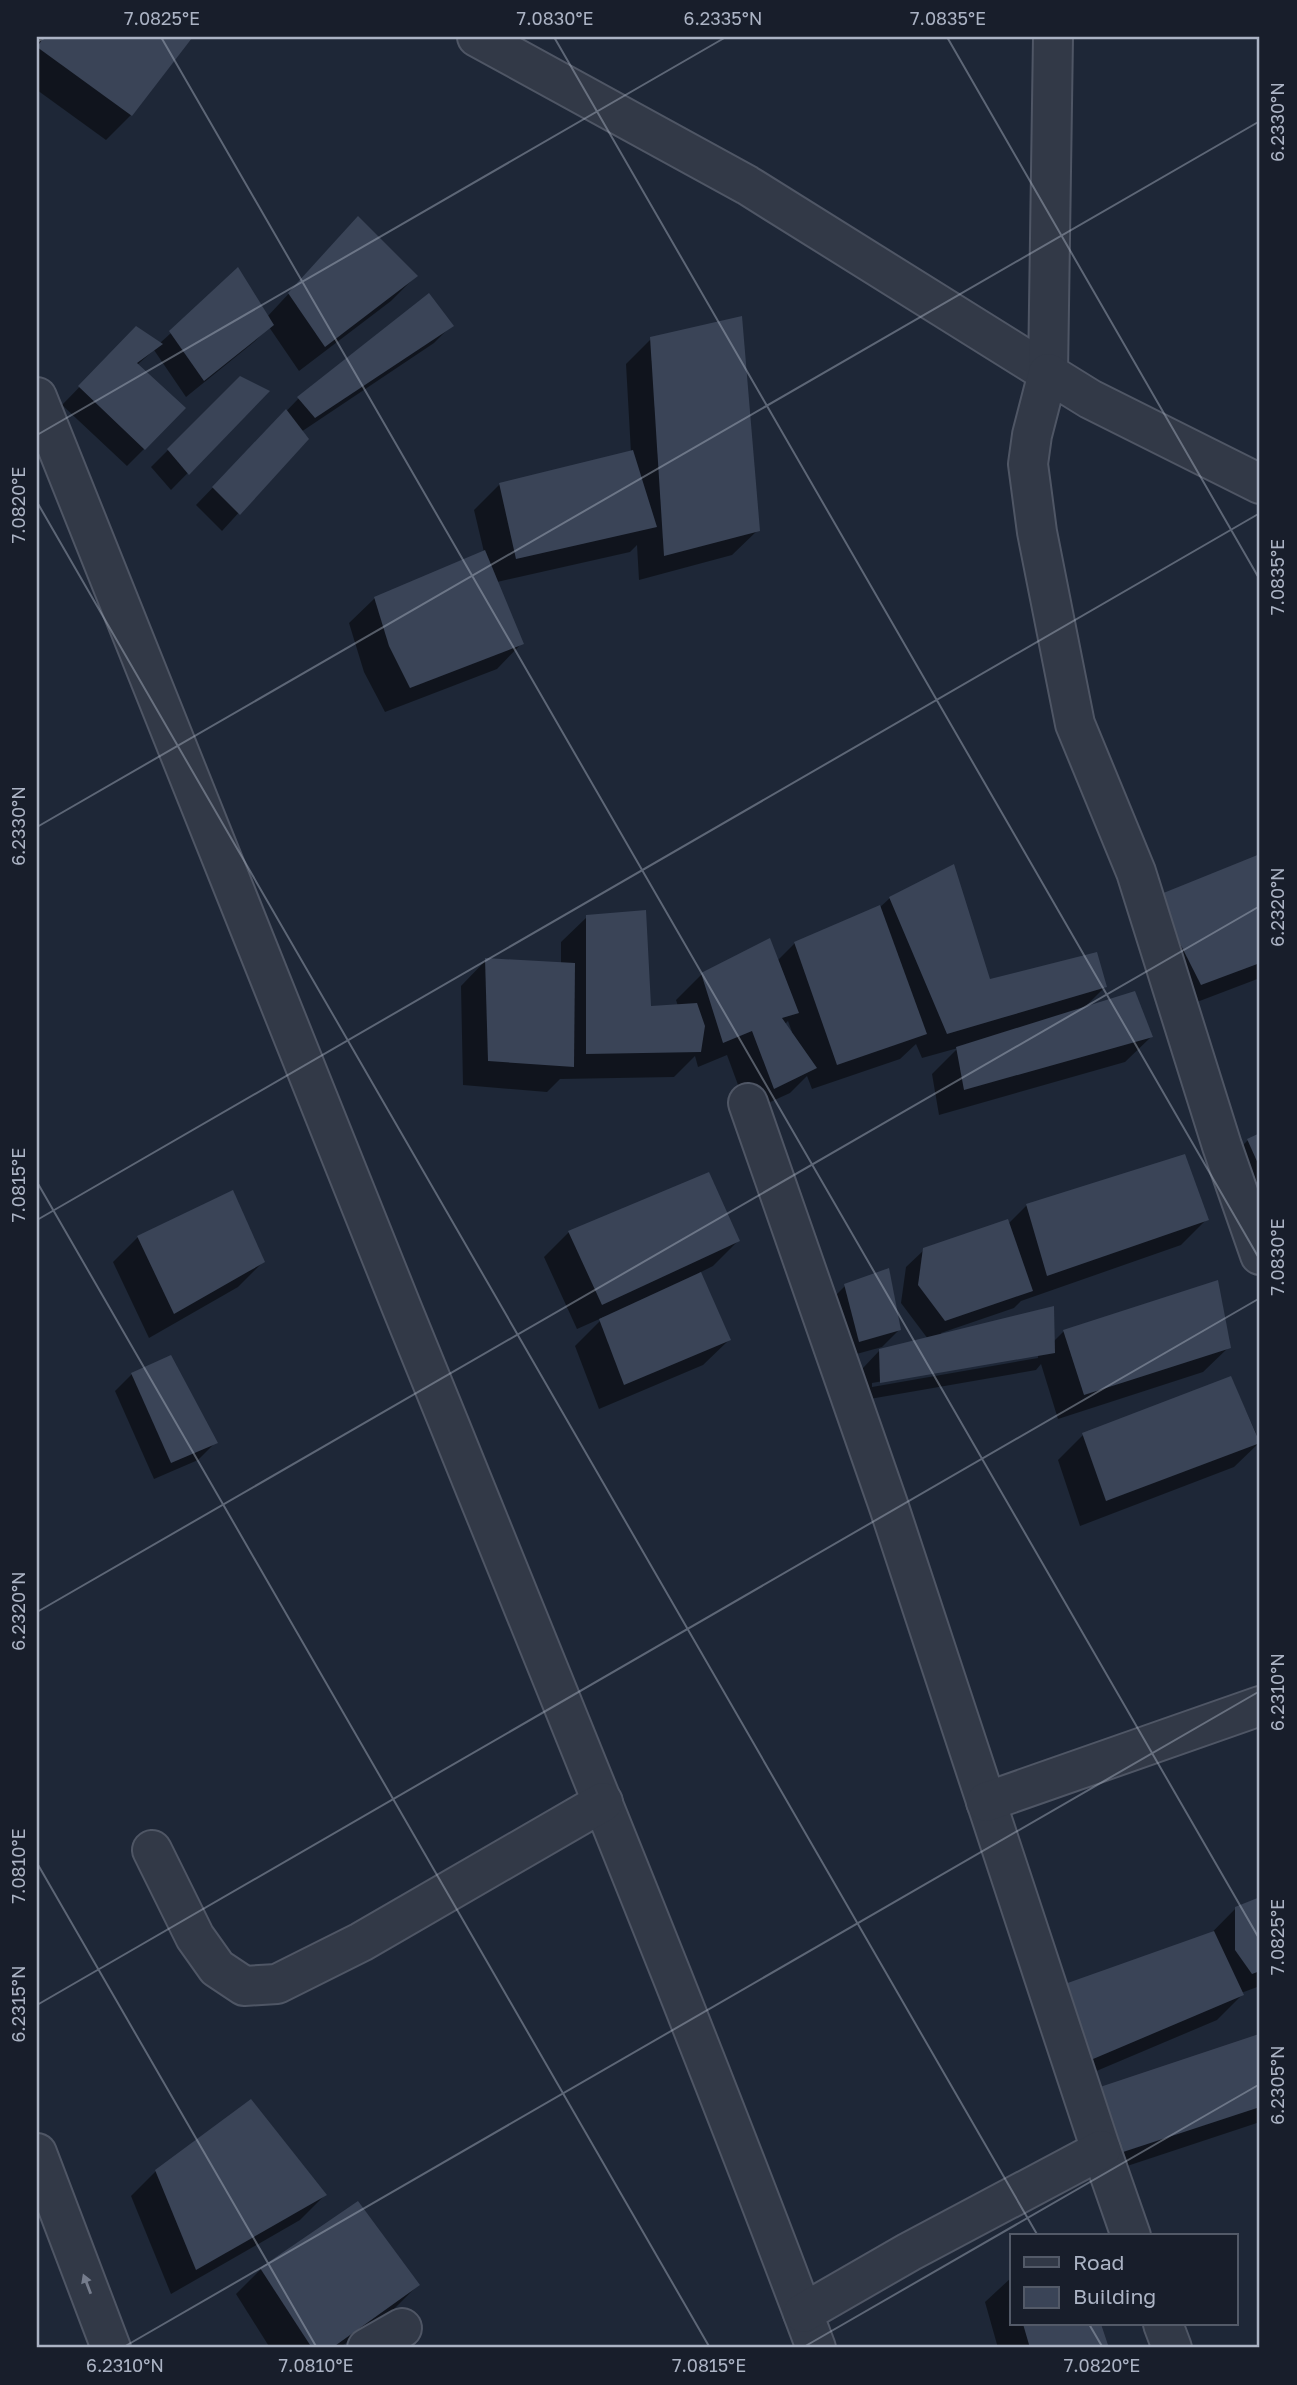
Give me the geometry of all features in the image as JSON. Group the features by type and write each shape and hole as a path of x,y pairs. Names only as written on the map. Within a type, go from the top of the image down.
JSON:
{"street":[{"path":"477,37 747,185 1090,399 1260,484"},
{"path":"1053,37 1048,373 1032,435 1028,464 1037,532 1075,724 1136,872 1222,1146 1260,1255"},
{"path":"37,397 603,1802 762,2203 816,2348"},
{"path":"748,1102 889,1507 1130,2234"},
{"path":"986,1802 1260,1706"},
{"path":"152,1850 195,1937 217,1969 244,1986 277,1984 361,1942 603,1802"},
{"path":"803,2313 909,2252 1101,2150"},
{"path":"37,2153 111,2348"},
{"path":"1164,2326 1172,2348"},
{"path":"367,2348 402,2328"}],"building":[{"path":"44,37 192,38 132,116 37,47"},
{"path":"358,216 418,276 325,347 288,293"},
{"path":"238,267 274,325 204,381 169,331"},
{"path":"429,293 454,326 315,418 297,397"},
{"path":"742,316 760,531 664,556 650,337"},
{"path":"136,326 163,344 137,363 186,408 145,450 78,386"},
{"path":"240,376 270,391 189,475 167,449"},
{"path":"286,409 309,439 240,515 212,487"},
{"path":"633,450 657,527 516,559 499,483"},
{"path":"485,550 524,644 410,688 389,646 374,597"},
{"path":"1260,854 1260,963 1201,985 1156,896"},
{"path":"954,864 990,979 1097,952 1107,987 947,1034 889,897"},
{"path":"880,905 927,1034 837,1065 794,942"},
{"path":"646,910 651,1006 697,1003 705,1026 701,1052 586,1054 586,915"},
{"path":"770,938 799,1013 782,1018 817,1068 774,1089 752,1031 723,1043 701,973"},
{"path":"485,958 575,963 574,1067 488,1061"},
{"path":"1135,991 1153,1037 964,1090 956,1047"},
{"path":"1260,1133 1260,1168 1247,1139"},
{"path":"1185,1154 1209,1220 1047,1276 1026,1204"},
{"path":"709,1172 740,1241 602,1305 568,1231"},
{"path":"233,1190 265,1262 174,1314 137,1236"},
{"path":"1008,1219 1033,1291 945,1321 918,1285 923,1248"},
{"path":"889,1268 901,1330 859,1342 844,1284"},
{"path":"701,1272 731,1340 624,1385 599,1319"},
{"path":"1218,1280 1231,1348 1084,1395 1063,1330"},
{"path":"1054,1306 1055,1353 880,1383 879,1349"},
{"path":"171,1355 218,1443 171,1463 131,1373"},
{"path":"1231,1376 1260,1443 1106,1501 1082,1433"},
{"path":"1260,1897 1260,1971 1252,1974 1235,1950 1235,1907"},
{"path":"1214,1931 1244,1995 1086,2062 1062,1985"},
{"path":"1259,2034 1260,2107 1120,2153 1097,2088"},
{"path":"251,2099 327,2195 196,2270 155,2170"},
{"path":"358,2201 420,2285 332,2348 312,2348 260,2268"},
{"path":"1024,2326 1102,2326 1109,2348 1030,2348"}]}
